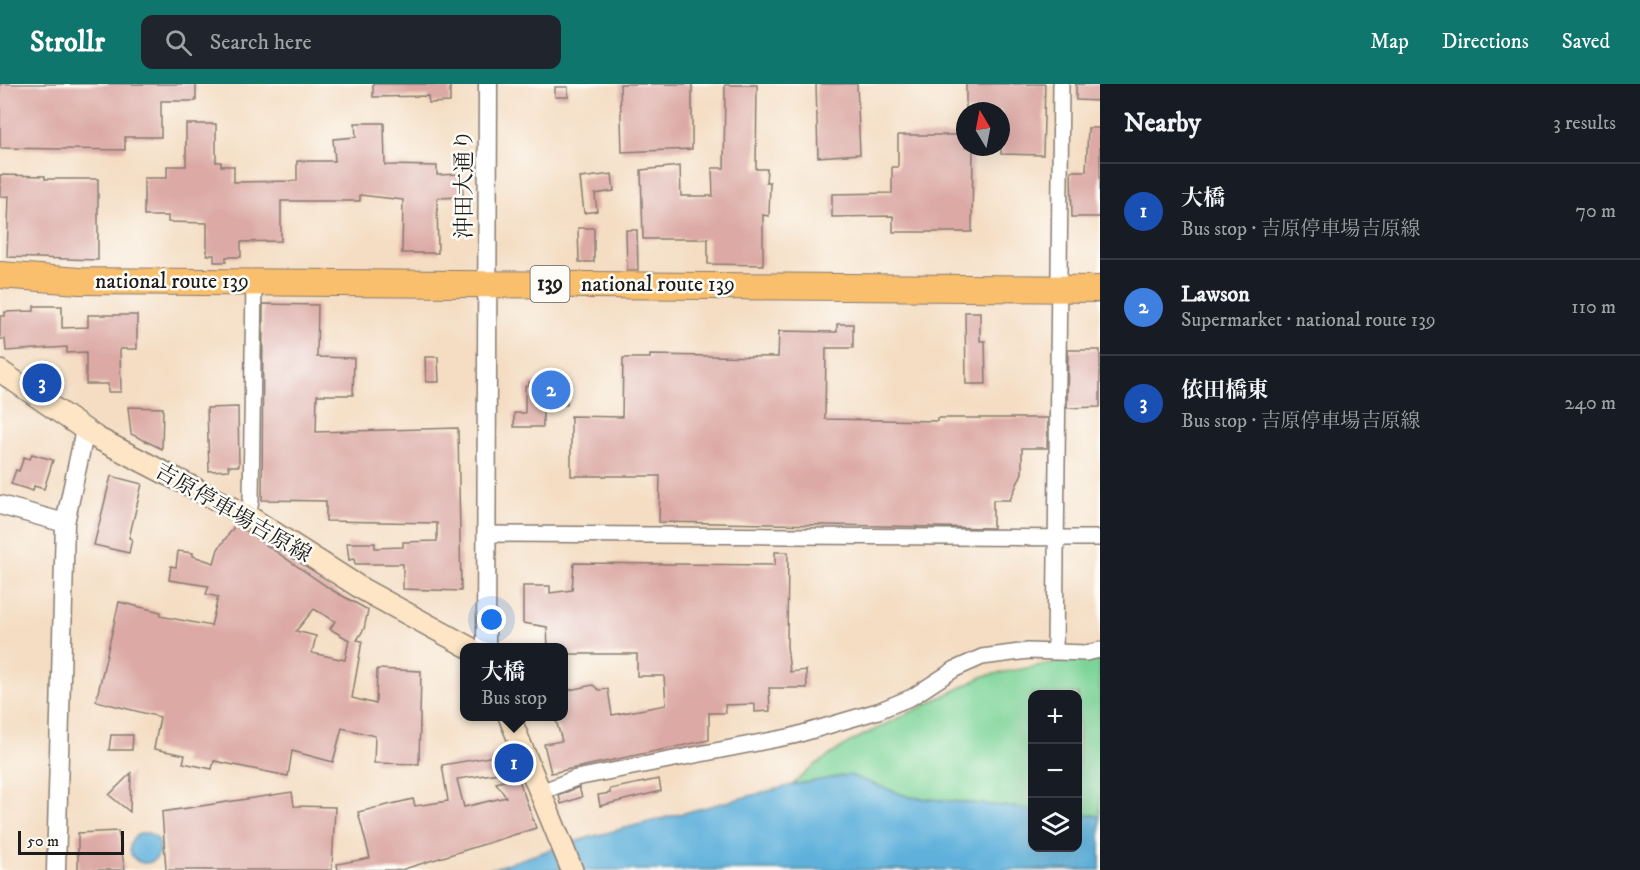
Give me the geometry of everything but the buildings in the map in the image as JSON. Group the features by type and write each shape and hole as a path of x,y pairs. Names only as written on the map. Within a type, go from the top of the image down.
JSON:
{"highway":[{"name":"national route 139","path":"0,275 79,281 1100,289"}],"main road":[{"name":"吉原停車場吉原線","path":"0,371 85,430 248,516 364,590 462,643"},
{"path":"511,721 538,793 572,870"}],"street":[{"name":"沖田大通り","path":"486,643 488,84"},
{"path":"1055,651 1061,84"},
{"path":"248,516 251,501 254,281"},
{"path":"57,870 65,523 85,430"},
{"path":"0,505 65,523"},
{"path":"487,534 1100,538"},
{"path":"538,793 576,778 793,736 878,711 912,697 955,669 982,657 1055,651 1086,653 1100,650"}],"green space":[{"path":"1100,654 1100,816 1082,814 1082,690 1028,690 1028,809 909,797 849,775 792,785 815,765 850,742 984,676"}],"water":[{"path":"849,775 909,797 1028,809 1028,852 1082,852 1082,814 1100,816 1100,870 488,870 587,838 792,785"},
{"path":"145,833 151,834 159,842 159,854 151,862 145,863 139,862 131,854 130,848 131,842 139,834"}],"place":[{"name":"依田橋東","path":"42,383"},
{"name":"Lawson","path":"551,390"},
{"name":"大橋","path":"514,763"}]}
